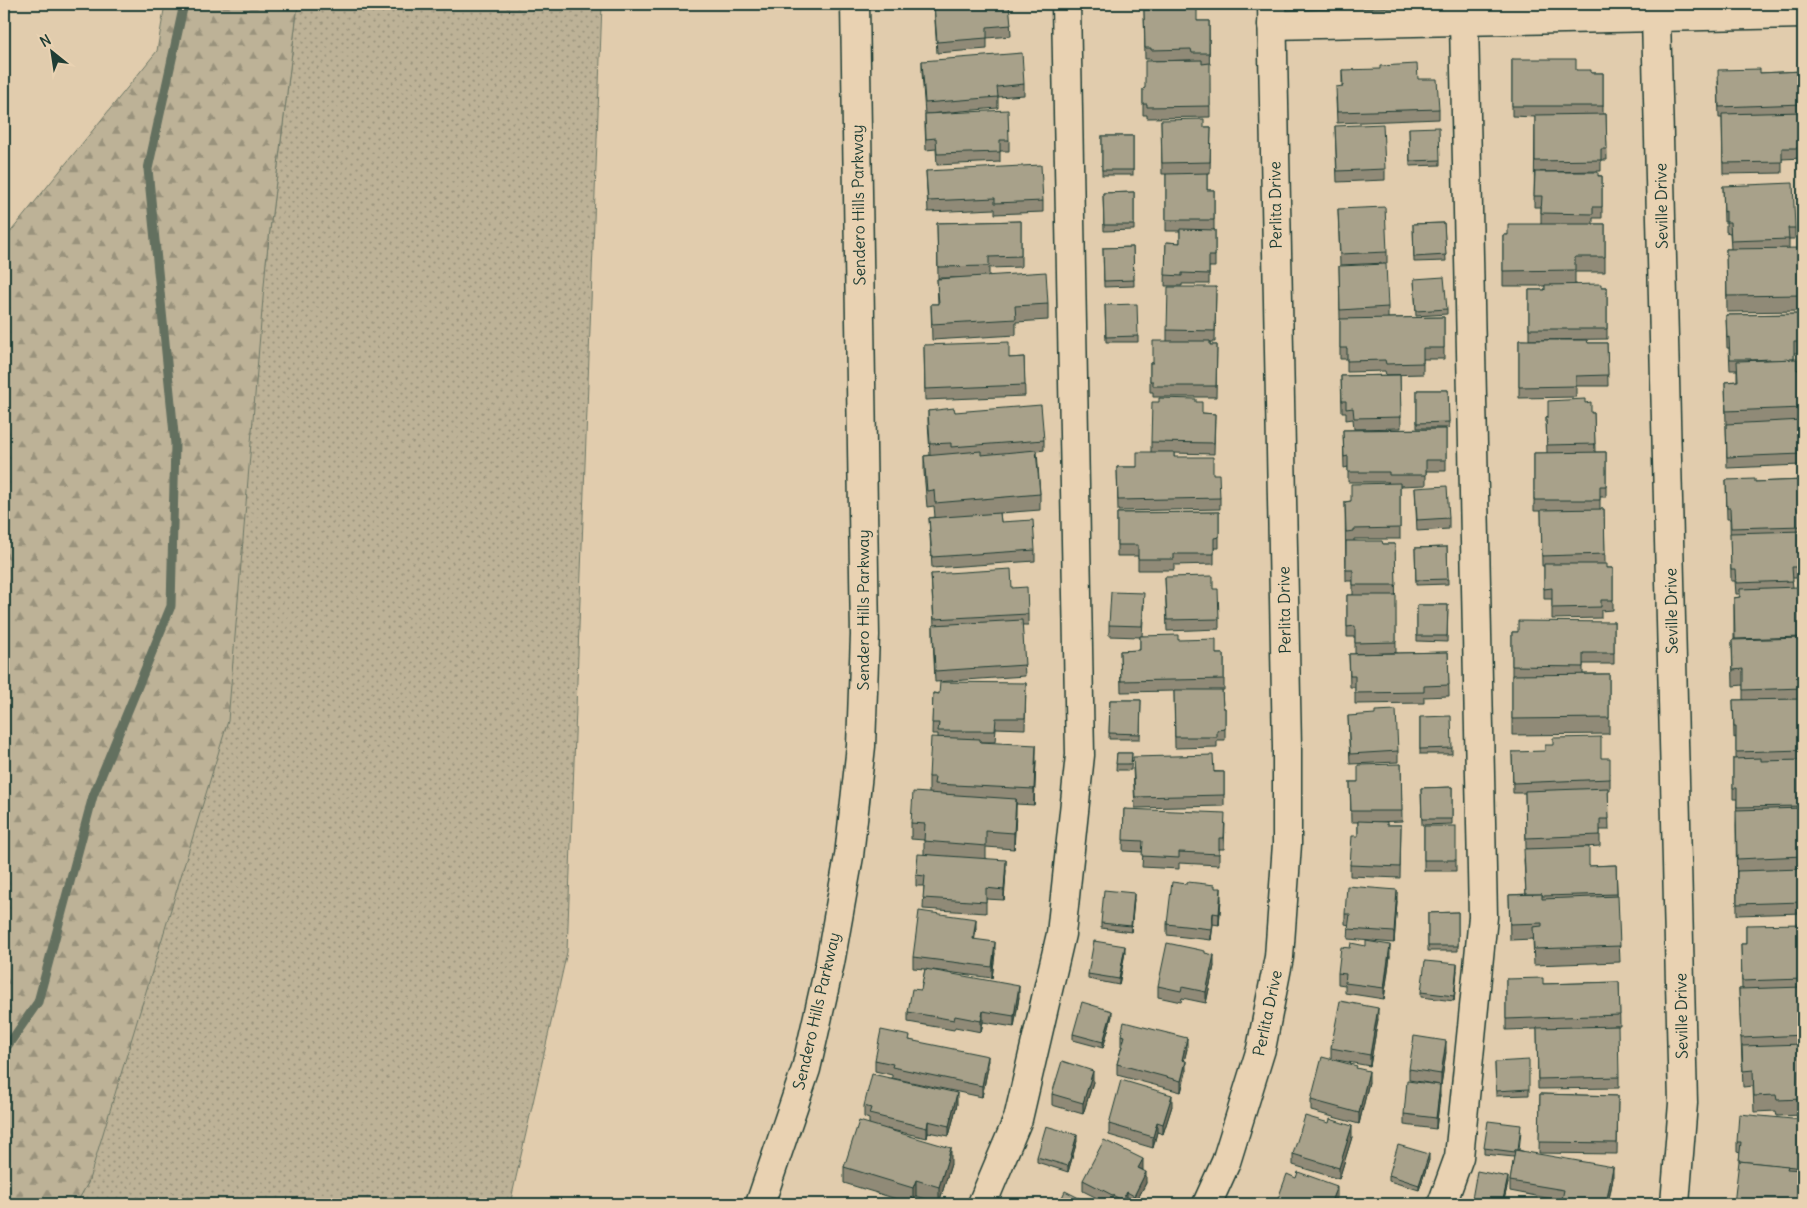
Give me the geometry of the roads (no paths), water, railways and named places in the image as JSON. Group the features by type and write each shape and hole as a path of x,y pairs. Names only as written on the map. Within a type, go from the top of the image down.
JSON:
{"street":[{"name":"Sendero Hills Parkway","path":"760,1204 806,1069 830,963 849,856 860,746 865,635 855,4"},
{"path":"982,1204 1018,1119 1062,934 1080,756 1066,4"},
{"path":"1272,14 1464,21 1803,14"},
{"name":"Perlita Drive","path":"1207,1204 1226,1162 1261,1049 1279,957 1287,844 1287,747 1272,14"},
{"name":"Seville Drive","path":"1656,18 1684,1103 1675,1204"},
{"path":"1442,1204 1459,1157 1483,917 1464,21"}],"waterway":[{"path":"4,1051 38,1002 93,796 171,606 175,444 148,169 184,4"}]}
